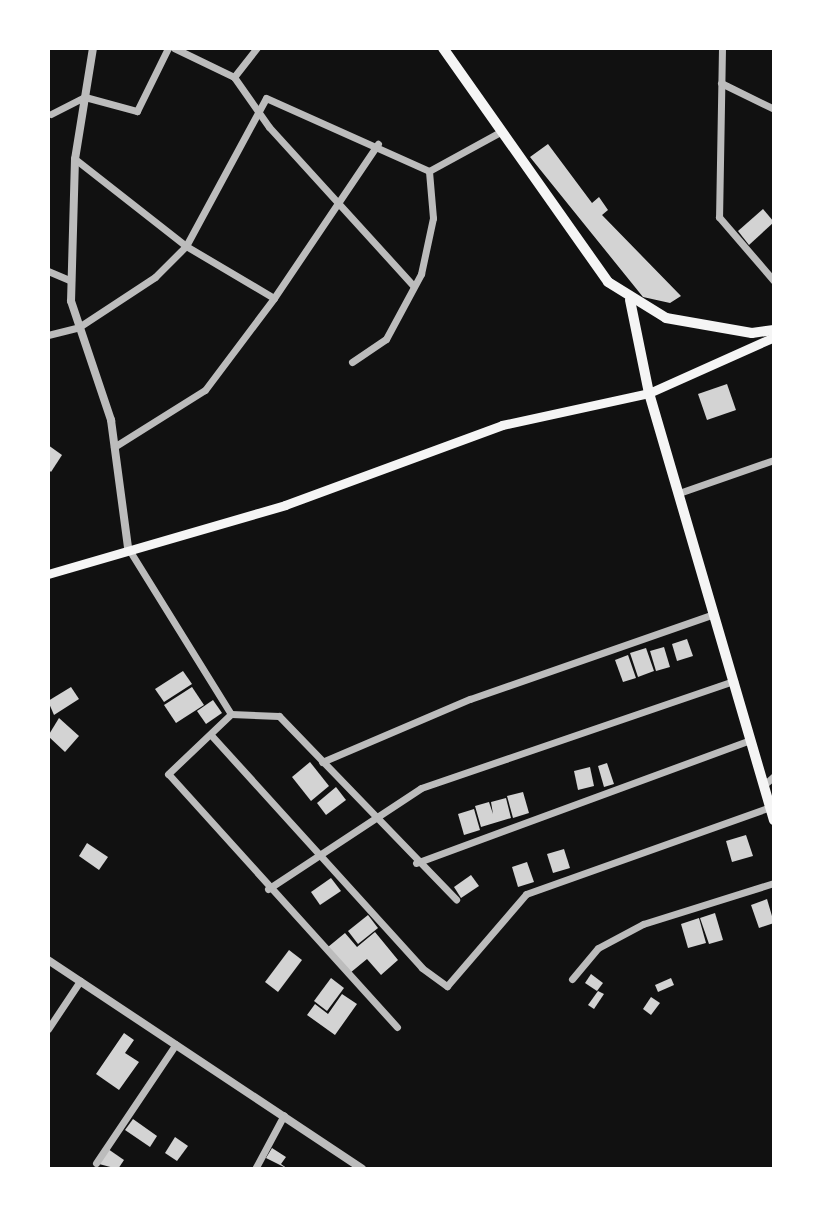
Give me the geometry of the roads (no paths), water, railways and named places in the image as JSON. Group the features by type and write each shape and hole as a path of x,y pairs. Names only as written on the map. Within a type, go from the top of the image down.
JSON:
{"main road":[{"path":"443,48 608,282 630,300 709,327 774,330"},
{"path":"630,300 649,393 774,820"},
{"path":"48,574 128,548 285,505 502,425 649,393 774,337"}],"street":[{"path":"93,48 75,159 71,281 79,327 114,447 128,548 231,714"},
{"path":"51,114 85,97 137,111 171,48 234,77 339,204 413,285"},
{"path":"234,77 257,48"},
{"path":"722,48 719,217 774,281"},
{"path":"721,83 774,109"},
{"path":"48,335 79,327 155,277 186,246 266,98 283,101 429,171"},
{"path":"429,171 502,131"},
{"path":"114,447 205,390 274,298 378,144"},
{"path":"75,159 186,246 274,298"},
{"path":"352,362 386,339 413,285 433,218 429,171"},
{"path":"48,271 71,281"},
{"path":"679,493 774,460"},
{"path":"322,762 470,699 714,614"},
{"path":"268,889 371,815 421,788 734,681"},
{"path":"397,1027 268,889 168,774 231,714 279,716 416,863 456,899"},
{"path":"211,735 318,853 447,986 526,894 770,807"},
{"path":"416,863 751,740"},
{"path":"764,785 774,776"},
{"path":"572,979 598,948 643,924 774,883"},
{"path":"48,960 362,1169"},
{"path":"48,1029 80,981"},
{"path":"96,1163 176,1044"},
{"path":"255,1169 284,1115"}]}
